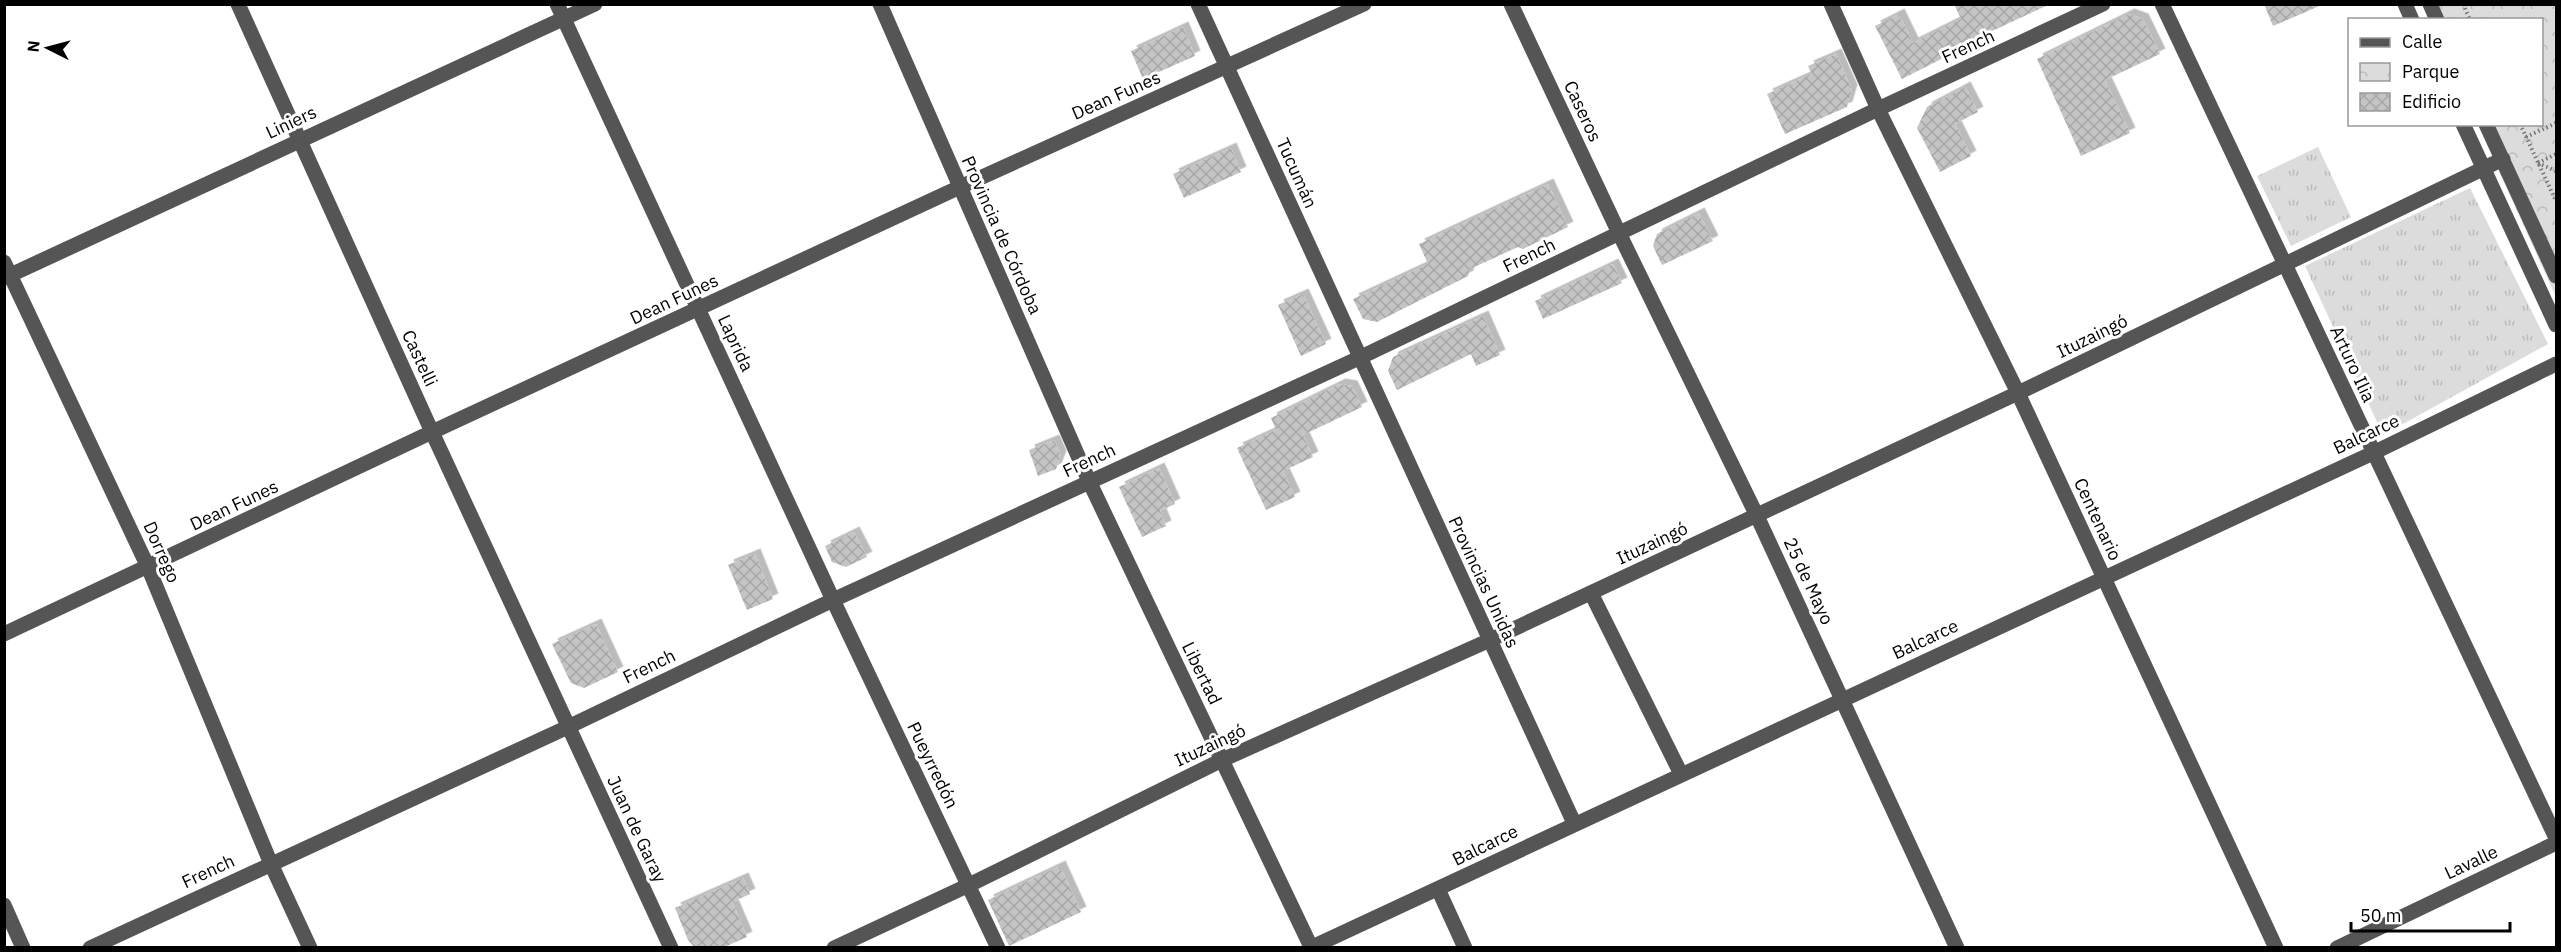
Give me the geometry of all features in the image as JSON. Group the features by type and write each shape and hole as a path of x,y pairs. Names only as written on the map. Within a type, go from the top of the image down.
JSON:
{"street":[{"name":"Castelli","path":"238,4 568,727"},
{"name":"Laprida","path":"557,4 833,600"},
{"name":"Liniers","path":"6,272 595,4"},
{"name":"Provincia de Córdoba","path":"880,4 1089,482"},
{"name":"Tucumán","path":"1198,4 1359,358"},
{"name":"Dean Funes","path":"4,634 960,187 1364,4"},
{"name":"Caseros","path":"1511,4 1619,233"},
{"name":"Centenario","path":"1831,4 1878,109 2018,393 2276,948"},
{"name":"French","path":"90,948 568,727 833,600 1359,358 1878,109 2103,4"},
{"name":"Arturo Ilia","path":"2162,4 2556,838"},
{"path":"2405,4 2411,18"},
{"path":"2430,4 2436,18"},
{"path":"2464,126 2556,325"},
{"path":"2487,126 2556,276"},
{"name":"Ituzaingó","path":"834,948 969,885 1222,760 1490,640 2018,393 2503,159"},
{"name":"25 de Mayo","path":"1619,233 1757,516 1957,948"},
{"name":"Dorrego","path":"6,272 148,567 271,864 310,948"},
{"name":"Provincias Unidas","path":"1359,358 1574,823"},
{"name":"Balcarce","path":"1311,947 2373,453 2556,364"},
{"name":"Libertad","path":"1089,482 1311,947"},
{"path":"1591,593 1681,774"},
{"name":"Pueyrredón","path":"833,600 998,948"},
{"name":"Juan de Garay","path":"568,727 671,948"},
{"name":"Lavalle","path":"2337,948 2556,843"},
{"path":"1438,889 1465,948"},
{"path":"4,904 23,948"}],"path":[{"path":"2463,4 2469,18"},
{"path":"2526,137 2556,123"},
{"path":"2521,126 2556,201"},
{"path":"2538,163 2556,154"},
{"path":"2538,163 2556,171"}],"green space":[{"path":"2423,5 2556,5 2556,297 2478,126 2543,126 2543,18 2430,18"},
{"path":"2318,147 2351,217 2291,246 2257,176"},
{"path":"2470,188 2548,344 2383,435 2305,266"}],"building":[{"path":"1954,4 2050,4 1949,51 1951,54 1902,79 1875,26 1899,14 1913,43 1961,19"},
{"path":"2264,4 2324,4 2273,26"},
{"path":"2129,14 2143,19 2160,54 2105,80 2130,133 2081,156 2037,59"},
{"path":"1183,27 1195,56 1143,79 1131,51"},
{"path":"1836,54 1852,90 1847,107 1785,134 1767,94 1812,74 1808,66"},
{"path":"1965,87 1978,112 1955,124 1971,156 1940,172 1917,128 1927,107"},
{"path":"1231,148 1241,172 1184,198 1173,174"},
{"path":"1548,184 1568,227 1523,249 1518,247 1470,269 1468,276 1377,322 1363,319 1353,299 1428,264 1419,244"},
{"path":"1699,213 1713,241 1662,265 1653,246 1657,234"},
{"path":"1613,264 1622,283 1543,319 1535,301"},
{"path":"1303,294 1326,344 1301,356 1278,305"},
{"path":"1483,316 1500,355 1476,366 1471,354 1397,390 1388,371 1393,357"},
{"path":"1340,384 1352,386 1362,407 1303,435 1313,457 1283,471 1295,497 1266,510 1237,448 1276,430 1271,418"},
{"path":"1054,440 1061,456 1056,469 1038,476 1029,450"},
{"path":"1159,468 1175,504 1160,511 1166,526 1142,537 1119,487"},
{"path":"854,532 867,557 846,567 832,562 825,546"},
{"path":"755,554 773,599 747,610 728,565"},
{"path":"596,624 618,672 584,688 571,683 552,644"},
{"path":"1060,866 1081,912 1009,946 988,900"},
{"path":"743,878 750,894 732,902 747,937 722,948 695,948 688,940 675,908"}]}
